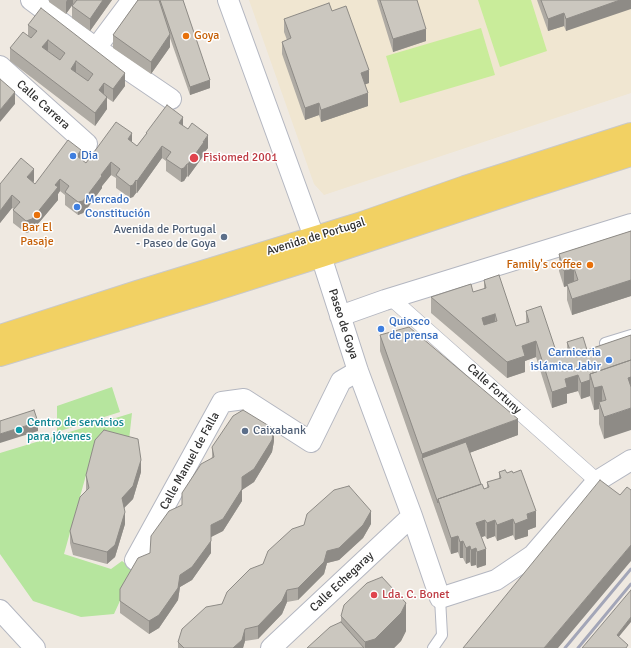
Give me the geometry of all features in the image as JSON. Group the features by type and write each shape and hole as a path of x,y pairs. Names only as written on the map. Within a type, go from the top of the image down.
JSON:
{"main road":[{"name":"Avenida de Portugal","path":"0,355 208,292 318,247 362,223 473,185 631,134"},
{"name":"Avenida de Portugal","path":"0,336 137,292 318,247 511,194 631,155"}],"street":[{"path":"31,0 96,48 171,99"},
{"path":"96,48 132,0"},
{"name":"Paseo de Goya","path":"228,0 318,247 358,371 412,516 440,598"},
{"name":"Calle Carrera","path":"0,66 87,144"},
{"path":"340,316 391,298 631,224"},
{"name":"Calle Fortuny","path":"391,298 597,481"},
{"name":"Calle Manuel de Falla","path":"135,560 222,402 244,399 311,442 341,381 358,371"},
{"path":"440,598 496,580 533,555 597,481 631,460"},
{"name":"Calle Echegaray","path":"271,648 412,516"},
{"path":"0,610 34,648"}],"lane":[{"path":"605,343 631,335"},
{"name":"Paseo de Goya","path":"432,648 442,635 440,598"}],"shaded area":[{"path":"249,0 631,0 631,93 324,195 314,184"}],"green space":[{"path":"478,0 531,0 547,51 500,67"},
{"path":"481,28 495,75 400,103 386,56"},
{"path":"112,387 120,412 57,432 57,406"},
{"path":"132,413 129,440 95,443 64,554 111,569 122,561 134,570 114,614 81,617 33,601 0,554 0,453"}],"building":[{"path":"77,0 103,0 90,19 72,6"},
{"path":"138,0 159,0 170,34 151,62 113,35"},
{"path":"160,0 183,0 210,80 190,87"},
{"path":"380,0 417,0 426,29 393,39"},
{"path":"541,0 620,0 566,19 564,13 548,19"},
{"path":"329,3 332,11 346,6 369,70 361,73 368,93 321,110 319,103 305,108 282,42 291,38 284,19"},
{"path":"41,8 125,73 113,89 104,83 99,90 107,97 95,113 10,48 23,32 31,38 37,31 28,25","holes":["48,40 65,53 60,60 42,47","76,61 93,74 88,81 71,69"]},
{"path":"0,79 15,92 0,110"},
{"path":"167,105 183,117 179,123 188,129 192,123 208,135 184,168 181,169 166,159 171,152 162,146 133,185 130,186 116,175 120,169 111,162 83,201 78,202 65,192 69,186 60,179 55,185 58,187 32,219 26,221 13,210 20,202 12,195 0,211 0,184 21,158 34,169 27,177 35,184 68,140 81,150 77,156 86,163 116,122 132,133 128,139 137,146"},
{"path":"631,231 631,280 572,299 567,284 578,280 574,268 564,271 559,254"},
{"path":"499,275 516,326 529,322 526,311 541,306 557,354 570,350 567,342 583,337 587,350 631,335 631,360 590,374 590,380 581,383 578,375 565,379 567,387 552,392 536,341 522,346 525,356 507,362 431,297 471,284 473,292 486,288 484,280","holes":["495,314 497,321 484,325 482,318"]},
{"path":"409,327 518,419 422,454 380,335"},
{"path":"631,360 631,377 628,378 631,387 631,408 604,417 599,402 606,400 602,386 594,388 590,374"},
{"path":"34,410 38,422 0,434 0,421"},
{"path":"243,410 274,429 272,440 254,469 242,477 242,489 223,519 211,525 211,541 192,567 180,575 178,588 159,615 149,621 120,601 120,589 138,558 150,553 151,536 169,511 182,505 182,493 201,464 214,457 212,447 233,416"},
{"path":"104,430 138,439 141,460 133,486 122,498 125,512 115,545 107,552 73,543 70,531 80,497 89,488 86,475 95,440"},
{"path":"466,442 481,484 438,499 438,503 422,458"},
{"path":"505,470 507,473 512,471 513,473 521,470 536,511 527,514 528,519 515,524 513,519 497,525 495,520 487,523 485,520 476,523 486,549 477,552 476,548 471,550 470,546 466,548 463,541 460,542 458,536 451,538 438,499 482,484 484,489 489,487 487,482 501,478 499,472"},
{"path":"600,480 620,495 627,487 631,490 631,545 544,648 463,648"},
{"path":"349,486 371,511 363,525 339,548 327,551 324,562 298,588 287,590 282,601 258,626 245,629 242,640 233,648 184,648 178,642 182,629 206,607 222,604 227,592 250,569 263,564 268,551 292,529 304,525 307,514 334,490"},
{"path":"382,577 406,603 401,613 375,639 365,642 341,616 344,605 367,583"},
{"path":"631,590 631,617 617,635 628,645 626,648 582,648"},
{"path":"341,622 364,648 307,648 330,627"}],"railway":[{"path":"565,648 631,569"},
{"path":"578,648 631,584"}],"place":[{"name":"Goya","path":"186,36"},
{"name":"Dia","path":"73,156"},
{"name":"Fisiomed 2001","path":"194,158"},
{"name":"Mercado Constitución","path":"77,207"},
{"name":"Bar El Pasaje","path":"37,215"},
{"name":"Avenida de Portugal - Paseo de Goya","path":"224,237"},
{"name":"Family's coffee","path":"590,265"},
{"name":"Quiosco de prensa","path":"381,329"},
{"name":"Carniceria islámica Jabir","path":"609,360"},
{"name":"Centro de servicios para jóvenes","path":"19,430"},
{"name":"Caixabank","path":"245,431"},
{"name":"Lda. C. Bonet","path":"374,595"}]}
